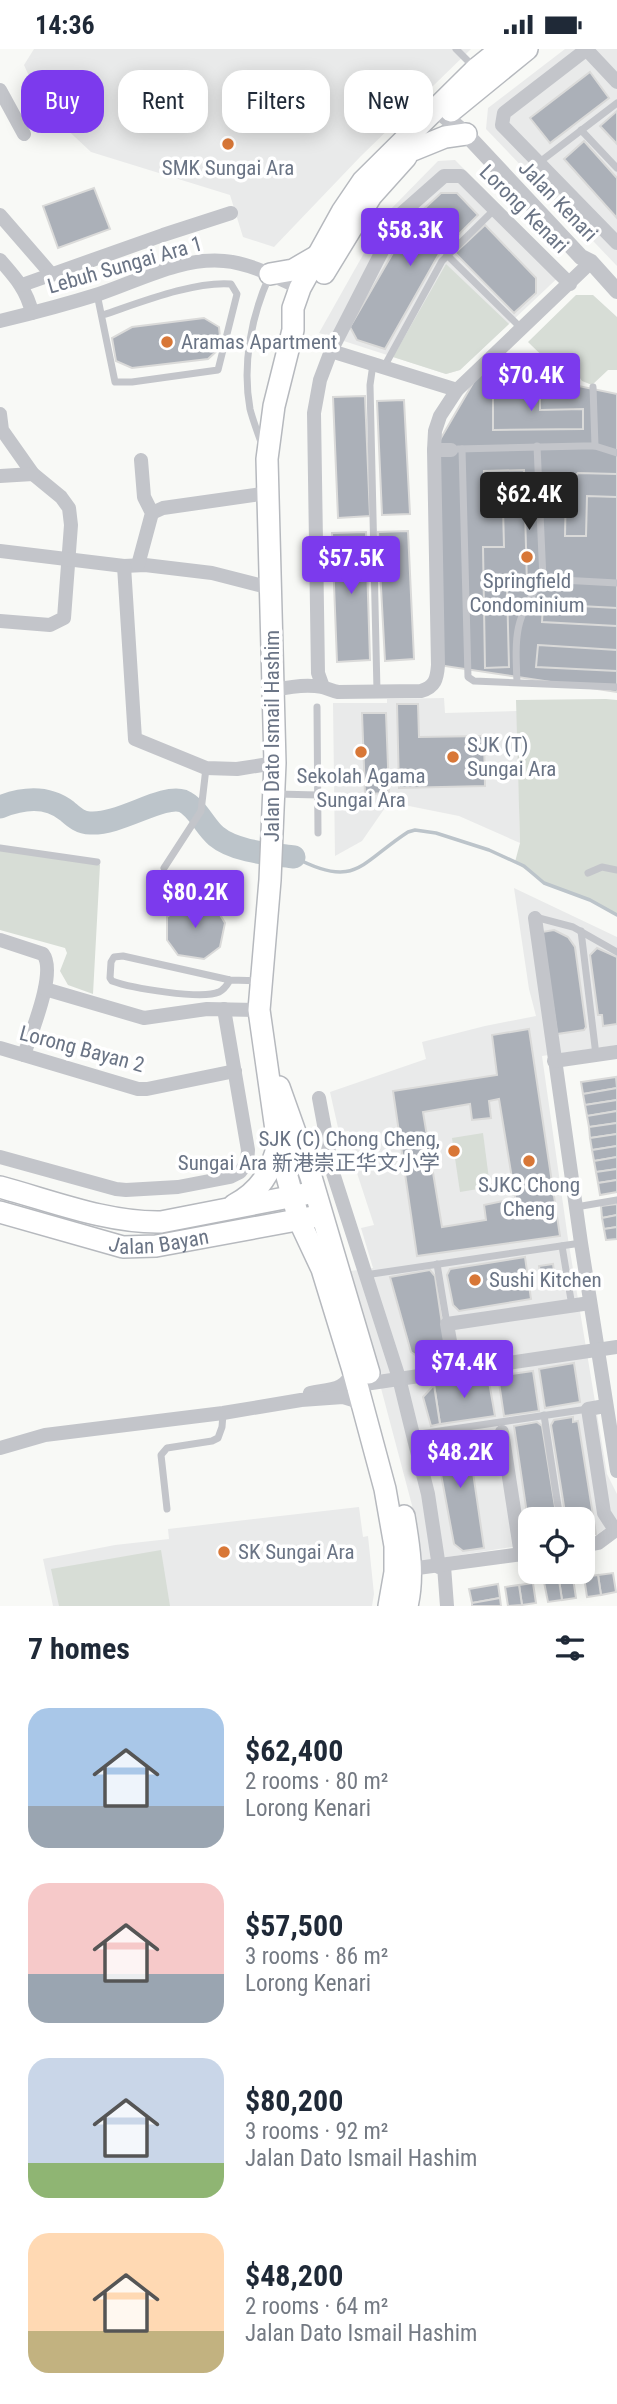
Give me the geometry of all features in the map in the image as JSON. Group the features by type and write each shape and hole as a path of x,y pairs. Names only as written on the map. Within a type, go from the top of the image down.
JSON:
{"main road":[{"name":"Jalan Dato Ismail Hashim","path":"308,293 317,256 363,181 480,77 501,49"},
{"name":"Jalan Dato Ismail Hashim","path":"480,77 527,49"},
{"path":"413,150 432,141 468,131 480,77"},
{"name":"Jalan Dato Ismail Hashim","path":"407,1606 411,1592 409,1545 396,1476 322,1269 299,1220 292,1197 278,1144 259,1010 270,880 275,763 267,459 274,406 293,330 293,309 308,293 371,196 413,150 444,110"},
{"path":"270,274 293,270 317,256"},
{"name":"Jalan Dato Ismail Hashim","path":"265,1059 297,1134 335,1257 361,1379 364,1408 385,1489 395,1546 395,1572 390,1606"},
{"path":"223,1211 246,1199 264,1182 278,1144"},
{"name":"Jalan Bayan","path":"0,1187 120,1220 141,1223 161,1222 316,1192"},
{"name":"Jalan Bayan","path":"0,1212 123,1247 156,1246 322,1215"}],"street":[{"path":"617,82 586,49 504,113 501,120 502,125 537,163 617,243"},
{"path":"0,90 24,134"},
{"name":"Jalan Kenari","path":"444,110 468,131 581,257 591,262 617,291"},
{"name":"Lorong Kenari","path":"323,687 318,673 314,413 320,380 331,351 401,214 444,176 461,176 570,284"},
{"path":"22,285 232,213"},
{"path":"0,215 52,275"},
{"path":"0,260 22,285 29,298 32,313"},
{"name":"Lebuh Sungai Ara 1","path":"0,321 201,262 227,261 270,274 308,293"},
{"name":"Lorong Kenari","path":"275,690 288,687 323,687 338,692 421,691 435,683 434,450 435,431 440,417 457,390 591,262"},
{"path":"331,351 457,390"},
{"path":"0,414 2,430 33,474 61,497 69,508 71,525 64,618 50,625 0,621"},
{"path":"434,450 456,449"},
{"path":"141,460 144,497 152,513"},
{"path":"0,476 33,474"},
{"path":"268,493 163,508 152,513 131,566 135,739 193,765 206,768 237,769 275,763"},
{"path":"0,551 212,573 271,588"},
{"path":"534,918 605,1406 617,1471"},
{"path":"0,940 43,954 49,966 45,989 24,1055"},
{"path":"45,989 144,1019 207,1009 259,1010"},
{"path":"0,1157 116,1189 178,1187 230,1177 240,1172 247,1163 248,1150 225,1009"},
{"name":"Lorong Bayan 2","path":"0,1048 138,1089 235,1071"},
{"path":"554,1061 617,1052"},
{"path":"320,1098 333,1174 399,1378 428,1494 447,1606"},
{"path":"455,1370 447,1324 590,1303"},
{"path":"301,1400 309,1393 361,1379 399,1378 617,1346"},
{"path":"0,1448 45,1436 301,1400 343,1397 364,1408"},
{"path":"595,1544 616,1530 604,1513 588,1409 605,1406"},
{"path":"502,1432 518,1513"},
{"path":"410,1569 518,1555"}],"lane":[{"path":"456,49 480,77"},
{"path":"537,163 617,103"},
{"path":"581,130 617,167"},
{"path":"377,692 370,385 379,365 447,255 495,209"},
{"path":"447,255 523,329"},
{"path":"267,459 251,410 248,383 250,334 258,302 270,274"},
{"path":"97,294 116,382 132,382 218,370 237,294 231,284 218,283 157,297 103,314"},
{"path":"593,387 595,446"},
{"path":"517,682 518,623 523,608 543,579 537,446"},
{"path":"617,453 595,446 456,449 468,677 474,681 617,687"},
{"path":"543,579 617,583"},
{"path":"317,707 318,833"},
{"path":"163,868 201,811 206,768"},
{"path":"274,794 318,795"},
{"path":"0,848 97,863"},
{"path":"588,873 602,867 617,870"},
{"path":"534,918 573,926 617,953"},
{"path":"581,931 596,1055"},
{"path":"230,980 225,988 216,994 167,993 116,982 110,978 111,961 114,957 123,956 230,980 260,981"},
{"path":"216,994 225,1009"},
{"path":"576,1207 617,1200"},
{"path":"366,1275 581,1243"},
{"path":"562,1246 572,1306"},
{"path":"335,1257 357,1253"},
{"path":"437,1264 447,1324"},
{"path":"413,1435 588,1409"},
{"path":"167,1509 161,1455 167,1448 218,1438 223,1413"},
{"path":"544,1415 558,1507"}],"shaded area":[{"path":"34,49 471,49 433,86 433,70 344,70 344,133 385,133 274,247 243,237 230,195 91,152 71,133 104,133 104,70 26,70 24,65"},
{"path":"565,49 617,49 617,266 486,129 488,108"},
{"path":"455,160 565,271 460,370 446,374 319,333 386,214 438,161"},
{"path":"446,264 509,324 460,370 446,374 393,357"},
{"path":"576,295 593,295 617,317 617,370 608,370 592,385 582,381 577,374 563,376 528,342"},
{"name":"SJK (T) Sungai Ara","path":"444,698 445,713 517,711 520,843 459,816 389,802 362,841 335,856 333,703 387,703 387,699"},
{"path":"516,700 617,700 617,915 590,900 544,883 515,862 520,843"},
{"path":"0,850 100,865 93,994 68,985 60,971 67,953 65,948 0,930"},
{"path":"514,888 617,937 617,1045 542,1056 568,1239 607,1474 617,1494 617,1520 595,1534 595,1507 518,1507 518,1546 422,1561 418,1528 350,1271 373,1268 361,1228 374,1225 356,1170 349,1131 339,1132 330,1092 426,1059 422,1042 536,1016 529,989"},
{"path":"483,1133 490,1187 460,1192 452,1138"},
{"name":"SK Sungai Ara","path":"359,1507 363,1537 368,1536 374,1594 372,1606 53,1606 43,1559 115,1545 169,1539 168,1529"},
{"path":"161,1550 170,1606 59,1606 51,1569"}],"building":[{"path":"590,72 609,98 550,143 530,118"},
{"path":"617,111 617,144 600,126"},
{"path":"584,141 617,178 617,218 564,159"},
{"path":"94,188 110,229 58,248 43,206"},
{"path":"441,193 457,193 478,215 439,254 385,349 357,340 350,327 412,220"},
{"path":"485,225 536,278 536,293 514,313 455,253"},
{"name":"Aramas Apartment","path":"204,318 219,327 221,347 208,359 132,368 116,361 112,338 132,327"},
{"name":"Springfield Condominium","path":"483,366 617,394 617,692 438,665 434,450"},
{"path":"540,390 540,410 583,409 583,429 493,430 493,391"},
{"path":"365,396 370,516 338,518 333,397"},
{"path":"404,400 410,514 382,515 377,401"},
{"path":"524,470 527,586 507,587 509,667 485,668 483,547 504,547 503,507 485,508 484,471"},
{"path":"578,473 617,474 617,497 587,496 586,536 565,536 566,487"},
{"path":"408,531 414,659 385,661 378,532"},
{"path":"366,532 370,660 337,662 332,533"},
{"path":"543,604 617,608 617,626 542,622"},
{"path":"538,645 617,650 617,671 536,667"},
{"path":"397,704 418,704 419,737 484,736 485,786 399,788"},
{"path":"362,713 386,713 389,793 365,794"},
{"path":"187,902 213,903 225,923 220,947 204,959 178,955 167,940 167,917"},
{"path":"554,930 568,937 575,947 586,1027 584,1030 557,1034 542,932"},
{"path":"597,948 617,957 617,1024 603,1026 602,1015 598,1015 590,955"},
{"name":"SJKC Chong Cheng","path":"529,1029 560,1236 417,1256 393,1091 497,1075 492,1035","holes":["499,1099 518,1215 505,1217 503,1201 484,1205 486,1220 442,1227 423,1112 470,1104 472,1120 491,1118 489,1101"]},
{"path":"616,1077 617,1088 583,1094 581,1082"},
{"path":"617,1088 617,1100 585,1105 583,1094"},
{"path":"617,1100 617,1111 587,1116 585,1105"},
{"path":"617,1111 617,1123 589,1127 587,1116"},
{"path":"617,1123 617,1134 590,1138 589,1127"},
{"path":"617,1134 617,1146 592,1150 590,1138"},
{"path":"617,1146 617,1157 594,1161 592,1150"},
{"path":"617,1157 617,1169 596,1172 594,1161"},
{"path":"617,1169 617,1180 598,1183 596,1172"},
{"path":"617,1180 617,1192 600,1195 598,1183"},
{"path":"617,1204 617,1215 602,1218 601,1206"},
{"path":"617,1215 617,1227 604,1229 602,1218"},
{"path":"617,1227 617,1239 606,1240 604,1229"},
{"path":"525,1257 531,1299 459,1311 453,1305 447,1275 450,1269"},
{"path":"553,1264 556,1285 542,1287 539,1266"},
{"path":"430,1270 435,1276 446,1351 441,1356 421,1359 411,1352 390,1277"},
{"path":"574,1363 580,1402 545,1408 539,1369"},
{"path":"533,1371 539,1411 504,1416 498,1376"},
{"path":"488,1376 495,1416 440,1424 434,1385"},
{"path":"434,1385 440,1424 431,1426 423,1397"},
{"path":"573,1417 573,1422 578,1421 592,1507 564,1507 551,1425 554,1420"},
{"path":"537,1422 542,1426 555,1507 526,1507 514,1426"},
{"path":"467,1431 484,1548 463,1551 454,1544 435,1442 441,1435"},
{"path":"613,1573 616,1592 601,1595 598,1575"},
{"path":"595,1575 598,1575 601,1595 587,1597 585,1584 595,1584"},
{"path":"498,1584 500,1598 472,1603 469,1589"},
{"path":"533,1584 536,1603 522,1605 519,1585"},
{"path":"544,1584 560,1584 562,1600 548,1602"},
{"path":"560,1584 574,1584 576,1598 562,1600"},
{"path":"519,1585 522,1605 508,1606 505,1587"},
{"path":"500,1598 501,1606 472,1606 472,1603"}],"waterway":[{"path":"0,807 26,800 43,800 59,806 80,821 90,823 114,819 164,802 183,801 193,808 216,836 233,846 294,857"},
{"path":"294,857 315,867 345,872 356,869 408,832 415,830 436,833 489,850 524,866 544,883 590,900 617,915"}],"place":[{"name":"SMK Sungai Ara","path":"228,144"},
{"name":"Aramas Apartment","path":"167,342"},
{"name":"Springfield Condominium","path":"527,557"},
{"name":"Sekolah Agama Sungai Ara","path":"361,752"},
{"name":"SJK (T) Sungai Ara","path":"453,757"},
{"name":"SJK (C) Chong Cheng, Sungai Ara 新港崇正华文小学","path":"454,1151"},
{"name":"SJKC Chong Cheng","path":"529,1161"},
{"name":"Sushi Kitchen","path":"475,1280"},
{"name":"SK Sungai Ara","path":"224,1552"}]}
